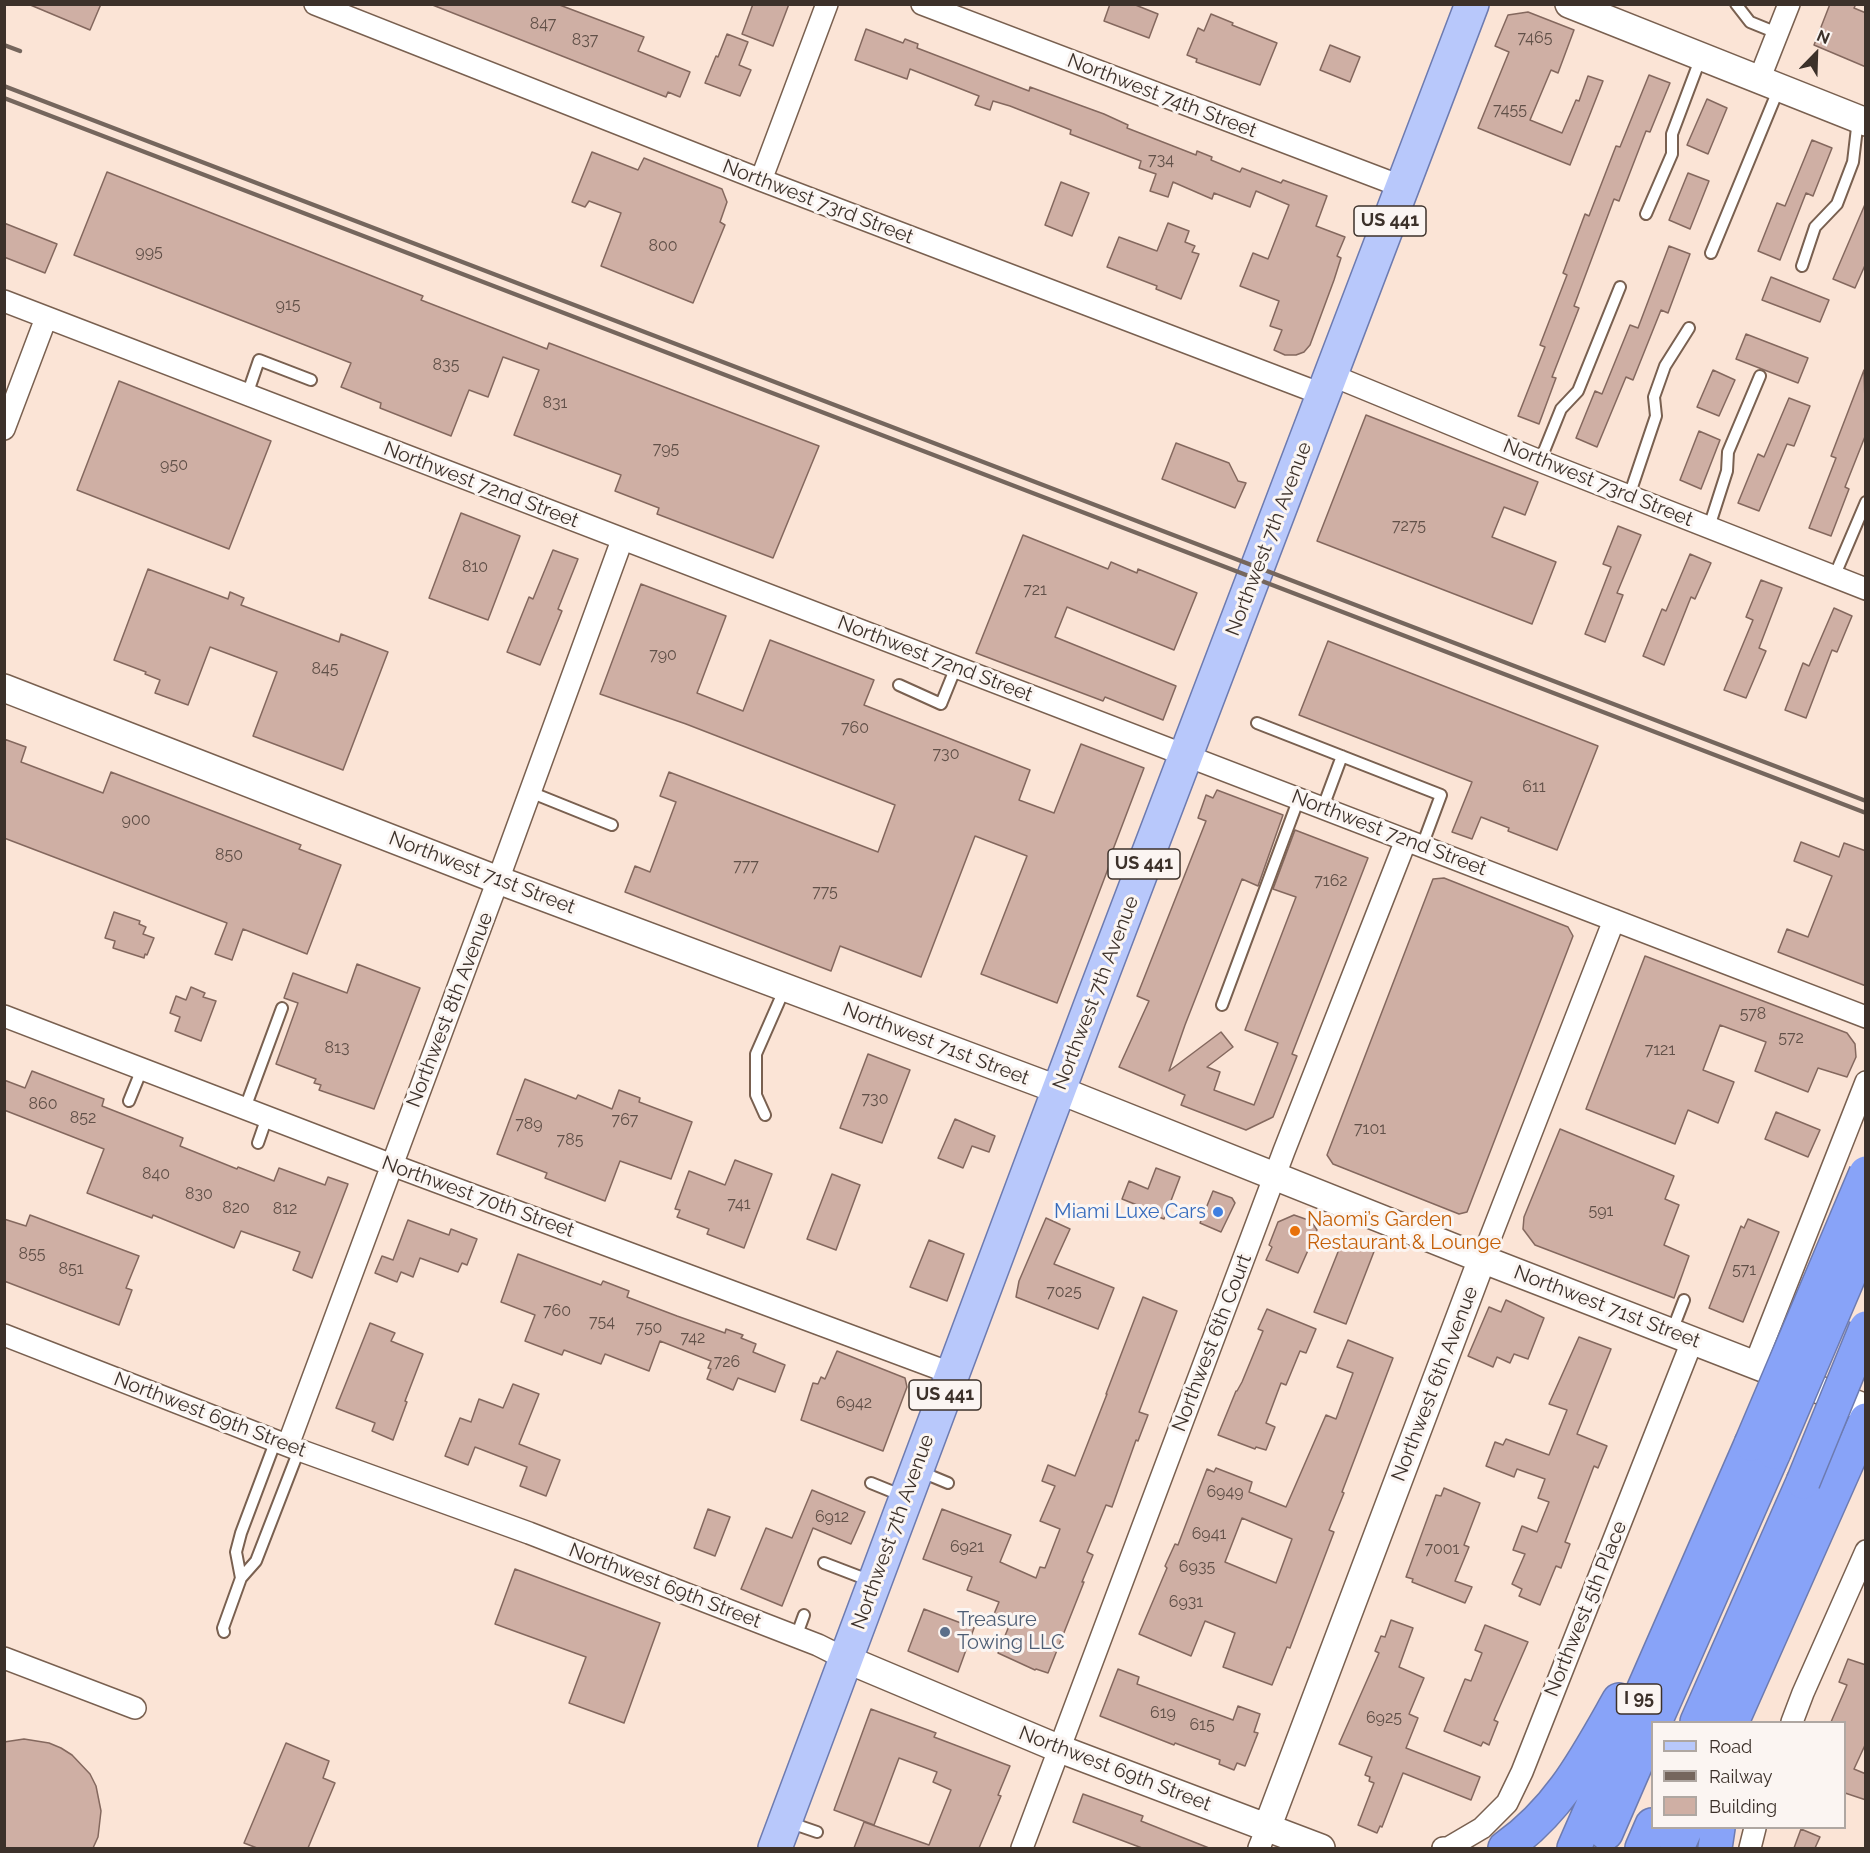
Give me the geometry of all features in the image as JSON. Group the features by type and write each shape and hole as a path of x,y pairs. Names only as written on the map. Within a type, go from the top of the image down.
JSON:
{"highway":[{"name":"I 95","path":"1574,1848 1704,1550 1762,1448 1866,1173"},
{"path":"1654,1721 1762,1448 1866,1236"},
{"path":"1697,1721 1803,1482 1866,1328"},
{"path":"1732,1721 1866,1420"},
{"path":"1505,1848 1525,1834 1554,1805 1582,1765 1704,1550"},
{"path":"1745,1721 1762,1654"},
{"path":"1599,1848 1651,1731"},
{"path":"1642,1848 1651,1829"},
{"path":"1677,1848 1685,1829"},
{"path":"1715,1848 1718,1829"}],"main road":[{"name":"Northwest 7th Avenue","path":"780,1835 1059,1090 1472,4"}],"street":[{"name":"Northwest 73rd Street","path":"315,4 761,180 1540,461 1866,589"},
{"path":"761,180 827,4"},
{"name":"Northwest 74th Street","path":"922,4 1403,187"},
{"path":"1569,4 1614,17 1701,57 1862,121"},
{"path":"1769,84 1777,33 1789,4"},
{"name":"Northwest 72nd Street","path":"4,302 1866,1017"},
{"path":"4,429 46,318"},
{"name":"Northwest 8th Avenue","path":"287,1445 622,540"},
{"name":"Northwest 71st Street","path":"4,688 498,880 1059,1090 1482,1259 1866,1408"},
{"name":"Northwest 6th Court","path":"1022,1848 1274,1177 1414,843"},
{"name":"Northwest 6th Avenue","path":"1263,1838 1482,1259 1614,920"},
{"name":"Northwest 70th Street","path":"4,1016 392,1165 953,1374"},
{"path":"1755,1364 1866,1082"},
{"name":"Northwest 69th Street","path":"4,1335 287,1445 529,1533 796,1637 1263,1838 1321,1848"},
{"name":"Northwest 5th Place","path":"1443,1848 1448,1848 1482,1828 1507,1803 1522,1772 1682,1335"},
{"path":"1792,1721 1866,1551"},
{"path":"4,1658 135,1708"},
{"path":"1750,1848 1755,1829"}],"lane":[{"path":"1736,4 1750,22 1777,33"},
{"path":"1646,214 1672,154 1672,134 1701,57"},
{"path":"1711,253 1769,84"},
{"path":"1802,266 1815,227 1837,204 1853,162 1862,121"},
{"path":"1540,461 1561,409 1578,391 1620,287"},
{"path":"1629,496 1656,416 1654,397 1665,366 1689,328"},
{"path":"247,395 259,360 311,380"},
{"path":"1709,527 1727,471 1728,452 1760,376"},
{"path":"1834,577 1866,502"},
{"path":"899,685 941,704 956,667"},
{"path":"1257,723 1441,795 1414,843"},
{"path":"1323,807 1342,756"},
{"path":"530,792 612,825"},
{"path":"1222,1005 1299,798"},
{"path":"765,1115 756,1095 756,1054 785,987"},
{"path":"245,1108 282,1008"},
{"path":"129,1101 142,1069"},
{"path":"258,1143 267,1117"},
{"path":"1682,1335 1684,1300"},
{"path":"241,1578 236,1552 287,1445"},
{"path":"224,1632 223,1628 241,1578 256,1561 287,1445"},
{"path":"871,1483 948,1483"},
{"path":"824,1563 875,1582"},
{"path":"796,1637 804,1615"},
{"path":"780,1835 817,1832"}],"building":[{"path":"28,4 101,4 90,30"},
{"path":"430,4 557,4 644,37 638,51 690,72 680,97 668,92 666,97"},
{"path":"753,4 789,4 773,46 742,34"},
{"path":"1110,4 1133,4 1158,14 1149,38 1104,21"},
{"path":"1830,4 1856,4 1854,8 1866,13 1866,67 1814,45"},
{"path":"1528,12 1574,30 1558,73 1551,70 1530,120 1562,133 1576,100 1579,101 1588,76 1603,81 1570,165 1478,128 1509,52 1495,46 1508,15"},
{"path":"1211,14 1277,43 1260,85 1196,62 1197,59 1187,55 1198,28 1204,31"},
{"path":"866,29 903,43 905,39 918,44 917,48 1029,91 1030,87 1104,114 1128,125 1127,128 1196,155 1197,151 1212,157 1211,160 1240,172 1242,168 1281,183 1283,180 1327,196 1316,226 1345,237 1337,256 1341,258 1334,280 1310,345 1304,352 1296,355 1285,355 1274,350 1282,330 1270,326 1279,301 1240,286 1253,253 1268,259 1289,205 1256,191 1250,207 1214,193 1212,199 1173,182 1168,197 1150,191 1156,174 1139,168 1141,161 1070,134 1071,130 1010,106 993,101 990,110 975,105 979,96 910,69 907,79 855,60"},
{"path":"727,34 748,42 739,65 751,70 740,96 705,83"},
{"path":"1330,45 1360,57 1350,82 1320,70"},
{"path":"1649,75 1670,83 1650,132 1646,131 1619,201 1614,199 1574,306 1579,308 1552,377 1556,378 1539,424 1518,416 1545,347 1540,345 1567,275 1563,273 1585,214 1589,216 1616,146 1620,147"},
{"path":"1707,99 1727,108 1708,154 1687,145"},
{"path":"1812,140 1832,148 1813,196 1806,193 1780,260 1758,251 1777,203 1785,206"},
{"path":"592,152 638,170 644,158 722,189 727,202 720,222 725,225 693,303 601,266 621,213 589,201 585,207 572,202"},
{"path":"107,172 423,296 421,300 547,349 549,343 819,446 773,558 657,514 659,508 615,491 621,475 514,435 539,370 503,357 488,397 469,390 451,436 380,408 381,403 341,387 351,363 74,255"},
{"path":"1688,173 1709,181 1690,229 1669,220"},
{"path":"1061,182 1089,193 1072,236 1045,225"},
{"path":"1866,202 1866,263 1855,288 1833,279"},
{"path":"4,223 57,244 45,273 4,257"},
{"path":"1168,223 1189,231 1185,242 1195,246 1192,252 1199,254 1181,299 1156,289 1157,286 1107,267 1119,237 1157,251"},
{"path":"1669,246 1690,254 1668,313 1661,310 1633,380 1626,377 1597,447 1576,438 1595,391 1602,394 1630,325 1638,328"},
{"path":"1771,277 1829,300 1820,322 1762,300"},
{"path":"1746,334 1808,358 1798,383 1736,359"},
{"path":"1713,370 1735,380 1719,416 1697,407"},
{"path":"1864,370 1866,434 1845,487 1849,489 1831,536 1809,528 1836,458 1831,456"},
{"path":"119,381 271,441 229,549 77,490"},
{"path":"1789,398 1810,406 1794,446 1787,444 1759,511 1738,503 1758,454 1764,457"},
{"path":"1366,415 1538,482 1525,515 1504,507 1492,537 1556,562 1532,624 1317,541"},
{"path":"1699,431 1720,440 1701,489 1680,480"},
{"path":"1176,443 1229,463 1238,481 1246,483 1235,508 1162,479"},
{"path":"461,513 520,536 488,620 429,598"},
{"path":"1618,526 1641,535 1617,593 1623,595 1605,642 1585,634 1611,567 1603,564"},
{"path":"1023,535 1108,569 1111,562 1137,573 1138,569 1197,593 1174,650 1067,607 1055,637 1176,686 1163,720 1105,697 1103,701 976,653"},
{"path":"553,550 578,559 558,609 562,611 540,665 507,652 529,597 533,599"},
{"path":"1690,554 1711,563 1695,599 1691,597 1664,665 1643,656 1662,609 1666,611"},
{"path":"148,569 228,599 230,592 244,598 241,605 339,642 341,634 388,652 343,770 253,736 277,672 210,647 188,705 155,693 160,680 114,660"},
{"path":"1761,580 1782,588 1759,648 1766,651 1746,698 1724,690 1753,620 1746,617"},
{"path":"641,584 726,616 697,693 743,711 770,640 874,680 864,705 1030,770 1019,800 1054,813 1081,744 1144,768 1057,1003 981,974 1027,856 975,836 921,977 840,946 831,971 625,892 635,866 650,872 676,802 660,796 669,772 878,852 895,805 686,724 600,694"},
{"path":"1834,608 1852,616 1837,652 1832,650 1806,718 1785,710 1803,663 1809,666"},
{"path":"1328,641 1598,746 1557,850 1508,831 1509,828 1481,817 1472,839 1452,832 1472,782 1299,715"},
{"path":"4,739 26,747 21,762 103,793 111,772 301,845 299,849 341,865 307,954 243,929 232,960 215,954 227,923 4,838"},
{"path":"1217,790 1283,815 1258,886 1242,879 1169,1071 1221,1032 1233,1047 1207,1067 1220,1072 1214,1090 1254,1105 1278,1043 1245,1030 1296,897 1273,889 1295,830 1368,858 1292,1054 1297,1056 1273,1117 1246,1130 1181,1105 1185,1095 1119,1067 1149,1001 1137,996 1206,821 1198,818 1206,795 1213,798"},
{"path":"1801,842 1839,857 1844,843 1866,851 1866,986 1778,952 1787,929 1808,937 1832,876 1794,861"},
{"path":"1444,878 1568,927 1573,936 1467,1212 1459,1214 1333,1164 1327,1155 1433,879"},
{"path":"114,912 140,921 139,924 146,927 143,934 154,938 144,958 113,948 115,941 105,938"},
{"path":"1645,956 1847,1033 1855,1044 1856,1057 1847,1077 1818,1068 1808,1092 1755,1071 1766,1042 1720,1025 1703,1070 1734,1082 1718,1123 1688,1110 1675,1144 1586,1109"},
{"path":"357,964 420,988 374,1109 319,1090 321,1085 314,1083 316,1079 276,1064 298,1003 284,998 293,973 347,993"},
{"path":"191,987 205,993 203,997 216,1001 201,1041 175,1031 180,1017 170,1013 176,996 186,1000"},
{"path":"868,1054 910,1070 882,1143 840,1128"},
{"path":"32,1071 104,1099 102,1106 183,1138 180,1146 237,1169 238,1167 274,1181 279,1168 325,1185 328,1177 348,1184 312,1278 293,1270 300,1252 241,1231 234,1248 153,1215 152,1218 87,1193 104,1149 4,1110 4,1080 25,1088"},
{"path":"525,1079 576,1099 578,1095 612,1109 619,1090 640,1098 639,1102 692,1122 671,1179 620,1161 605,1201 545,1178 547,1173 497,1154"},
{"path":"1776,1112 1820,1130 1808,1157 1765,1139"},
{"path":"955,1119 995,1136 989,1152 972,1146 963,1168 938,1158"},
{"path":"1560,1129 1674,1176 1665,1199 1679,1205 1664,1245 1689,1256 1674,1298 1535,1245 1523,1229 1524,1217"},
{"path":"735,1160 772,1174 744,1248 707,1234 709,1229 677,1217 680,1210 675,1209 689,1171 725,1185"},
{"path":"1156,1168 1180,1177 1164,1219 1122,1199 1129,1181 1148,1189"},
{"path":"832,1174 860,1185 836,1250 807,1239"},
{"path":"1213,1191 1232,1198 1235,1203 1221,1232 1200,1223"},
{"path":"30,1215 139,1256 126,1288 132,1290 119,1325 4,1281 4,1219 26,1226"},
{"path":"1294,1215 1311,1221 1317,1230 1298,1273 1266,1260 1272,1247 1269,1245 1278,1222"},
{"path":"1046,1218 1070,1229 1054,1264 1114,1288 1098,1329 1016,1297 1019,1281"},
{"path":"1748,1219 1779,1232 1743,1322 1709,1308 1741,1226 1744,1228"},
{"path":"408,1220 449,1235 451,1229 477,1239 467,1265 462,1263 458,1272 420,1258 413,1277 401,1272 397,1282 375,1273 382,1256 393,1260"},
{"path":"1344,1237 1375,1249 1346,1324 1314,1312"},
{"path":"929,1240 964,1254 947,1301 910,1287"},
{"path":"518,1254 601,1285 603,1281 629,1291 627,1297 677,1316 725,1333 726,1329 743,1335 741,1338 756,1344 753,1352 785,1365 775,1392 738,1378 733,1390 707,1379 711,1361 660,1341 649,1371 605,1354 601,1364 564,1350 562,1355 525,1341 535,1315 501,1302"},
{"path":"1143,1297 1177,1311 1139,1412 1148,1415 1138,1441 1136,1440 1112,1507 1106,1505 1087,1552 1093,1555 1048,1673 1035,1670 998,1653 1009,1626 992,1619 999,1602 967,1590 972,1577 923,1559 942,1509 1011,1535 1000,1562 1036,1578 1040,1567 1045,1568 1060,1529 1040,1521 1055,1486 1042,1481 1048,1465 1075,1476"},
{"path":"1506,1300 1544,1318 1528,1359 1514,1354 1510,1363 1497,1357 1493,1367 1468,1356 1489,1307 1501,1312"},
{"path":"1267,1309 1316,1329 1306,1353 1300,1351 1286,1385 1281,1383 1266,1423 1275,1427 1266,1450 1256,1447 1255,1449 1218,1435 1263,1331 1258,1329"},
{"path":"370,1323 395,1333 391,1341 423,1354 393,1440 372,1431 375,1423 336,1408"},
{"path":"1579,1337 1611,1349 1577,1434 1607,1446 1598,1468 1594,1466 1565,1542 1570,1544 1561,1568 1556,1566 1540,1605 1519,1596 1522,1589 1512,1584 1525,1554 1513,1550 1522,1526 1537,1532 1549,1502 1538,1498 1545,1479 1517,1469 1514,1477 1486,1466 1495,1442 1503,1445 1506,1439 1549,1455 1567,1410 1549,1404"},
{"path":"1348,1340 1393,1358 1329,1530 1334,1532 1290,1648 1287,1647 1272,1685 1223,1667 1235,1633 1205,1621 1191,1656 1139,1634 1167,1568 1165,1566 1175,1544 1178,1545 1207,1469 1214,1472 1216,1468 1252,1482 1249,1492 1286,1507 1326,1415 1336,1419 1353,1373 1337,1367","holes":["1242,1518 1292,1539 1276,1583 1225,1562"]},
{"path":"837,1351 905,1378 907,1387 883,1451 801,1420 813,1383 818,1384 821,1377 825,1379"},
{"path":"513,1384 539,1394 519,1444 560,1460 546,1496 520,1486 527,1467 475,1447 468,1465 445,1456 460,1418 471,1422 479,1399 503,1408"},
{"path":"1444,1488 1480,1503 1464,1545 1469,1547 1455,1581 1472,1587 1465,1603 1412,1582 1413,1579 1406,1577 1436,1495 1441,1496"},
{"path":"812,1490 865,1512 851,1544 813,1528 782,1606 741,1589 766,1528 792,1538"},
{"path":"708,1509 730,1517 715,1556 694,1548"},
{"path":"515,1569 660,1623 624,1723 569,1703 586,1657 495,1624"},
{"path":"924,1609 974,1628 958,1672 908,1651"},
{"path":"1391,1620 1413,1628 1399,1667 1424,1678 1409,1714 1418,1718 1406,1748 1480,1777 1471,1800 1403,1773 1382,1827 1380,1826 1377,1833 1358,1825 1374,1783 1369,1781 1370,1777 1365,1775 1372,1757 1339,1744 1379,1653 1375,1651 1381,1636 1385,1637"},
{"path":"1485,1625 1528,1642 1494,1720 1498,1722 1489,1745 1483,1742 1481,1746 1444,1731 1465,1679 1471,1681 1482,1653 1475,1650"},
{"path":"1848,1659 1866,1665 1866,1743 1854,1769 1866,1774 1866,1800 1846,1793 1846,1721 1831,1721 1847,1685 1839,1682"},
{"path":"1118,1669 1139,1677 1137,1684 1233,1720 1238,1706 1260,1714 1254,1732 1258,1733 1245,1766 1237,1763 1234,1770 1219,1764 1220,1760 1100,1716"},
{"path":"871,1709 936,1733 934,1737 1010,1766 998,1795 1001,1796 979,1848 854,1848 864,1822 929,1845 951,1790 933,1782 937,1772 899,1758 874,1825 834,1810"},
{"path":"24,1739 49,1743 61,1748 72,1755 90,1774 96,1786 101,1811 98,1837 93,1848 4,1848 4,1742"},
{"path":"286,1743 329,1761 323,1778 335,1783 308,1848 257,1848 244,1843"},
{"path":"1083,1794 1143,1816 1141,1821 1209,1848 1142,1848 1073,1822"},
{"path":"1801,1829 1820,1837 1815,1848 1794,1848"}],"railway":[{"path":"4,45 20,51"},
{"path":"4,86 1866,801"},
{"path":"4,98 1866,813"}],"place":[{"name":"Miami Luxe Cars","path":"1218,1212"},
{"name":"Naomi’s Garden Restaurant & Lounge","path":"1295,1231"},
{"name":"Treasure Towing LLC","path":"945,1632"}]}
